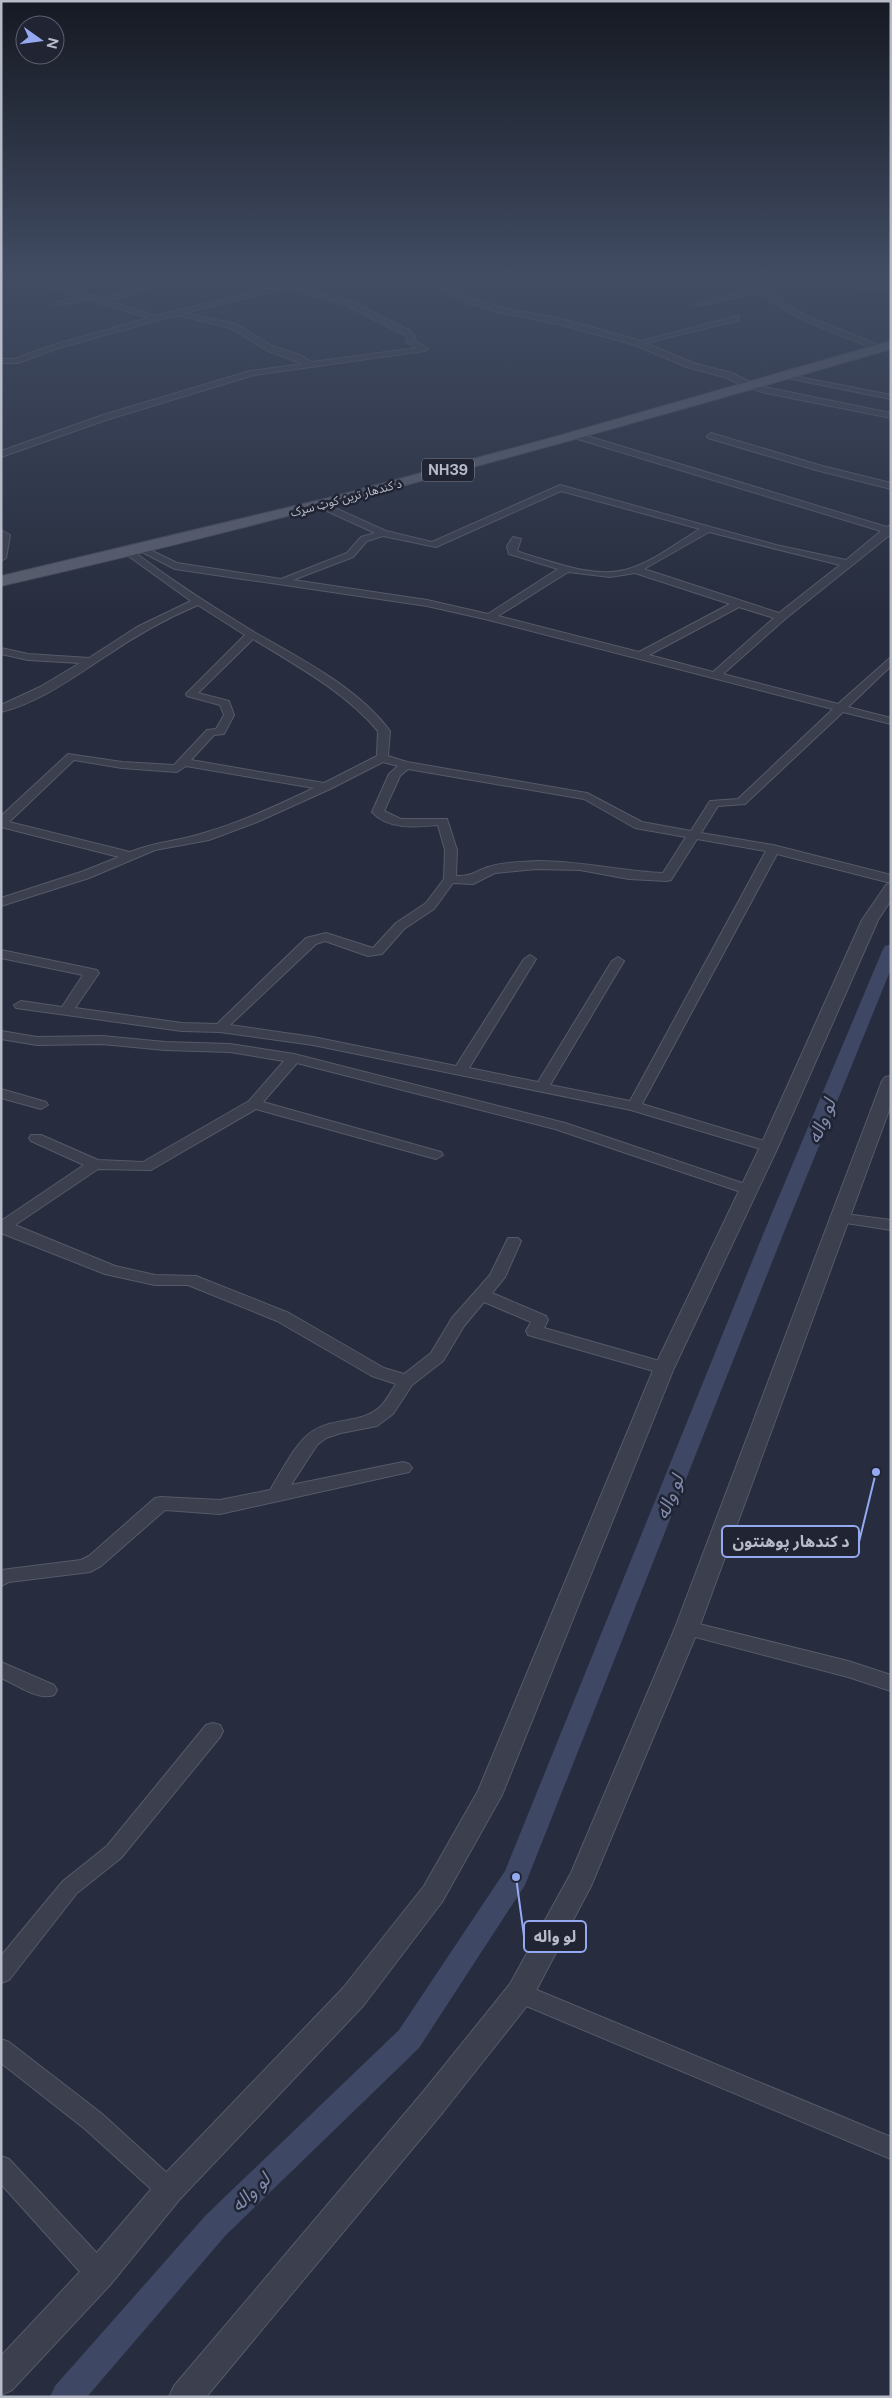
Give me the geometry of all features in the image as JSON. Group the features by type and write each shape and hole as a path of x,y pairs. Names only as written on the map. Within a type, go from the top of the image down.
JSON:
{"main road":[{"name":"د کندهار ترين کوټ سړک","path":"1,581 136,551 321,505 746,388"}],"street":[{"path":"1,454 106,417 203,388"},
{"path":"758,388 891,416"},
{"path":"846,388 891,397"},
{"path":"574,436 890,530"},
{"path":"711,436 819,468 891,486"},
{"path":"321,505 383,534 433,545 560,488 774,547 846,563"},
{"path":"516,539 512,546 512,552 565,568 602,573 619,573 636,570 707,529"},
{"path":"717,674 781,617 846,563 890,530"},
{"path":"1,533 4,536 1,558"},
{"path":"279,582 350,555 364,539 383,534"},
{"path":"136,551 175,566 427,603 490,616 891,720"},
{"path":"136,551 197,602 359,705 384,731 382,758"},
{"path":"490,616 565,568"},
{"path":"636,570 781,617"},
{"path":"1,709 29,699 161,618 197,602"},
{"path":"642,655 739,603"},
{"path":"131,856 1,823 72,756 122,765 176,769 210,732 220,732 229,715 226,703 191,694 251,635"},
{"path":"1,651 28,657 93,661"},
{"path":"450,879 473,880 492,870 536,865 580,866 629,875 667,877 696,835 714,803 742,802 891,660"},
{"path":"1,902 85,875 152,847 213,834 253,820 326,787 382,758 406,765 587,796 639,825 773,848 891,879"},
{"path":"183,762 326,787"},
{"path":"220,1028 312,941 326,937 368,952 377,951 400,926 430,906 450,879 452,850 443,821 408,824 387,820 378,812 395,774 406,765"},
{"path":"634,1106 773,848"},
{"path":"1,2379 99,2274 169,2190 353,1997 433,1894 489,1795 664,1368 769,1147 870,920 891,888"},
{"path":"1,954 92,973 81,986 67,1010"},
{"path":"460,1071 530,959"},
{"path":"542,1087 618,961"},
{"path":"21,1005 182,1027 220,1028 313,1041 634,1106 769,1147"},
{"path":"1,1035 37,1041 102,1040 165,1046 230,1048 294,1058 560,1126 749,1190"},
{"path":"36,1138 95,1164 146,1167 254,1104 294,1058"},
{"path":"185,2397 434,2102 520,1993 582,1878 687,1628 838,1218 891,1081"},
{"path":"1,1093 41,1105"},
{"path":"254,1104 436,1155"},
{"path":"3,1227 95,1164"},
{"path":"838,1218 891,1225"},
{"path":"3,1227 111,1270 155,1280 190,1280 283,1317 378,1372 406,1381"},
{"path":"275,1496 311,1441 320,1434 339,1427 371,1422 387,1410 406,1381 437,1357 458,1322 496,1276 513,1240"},
{"path":"482,1295 540,1320 534,1331 664,1368"},
{"path":"1,1579 6,1576 84,1567 94,1561 161,1503 220,1506 403,1468"},
{"path":"687,1628 848,1669 891,1683"},
{"path":"1,1669 47,1690"},
{"path":"1,1972 70,1887 114,1852 213,1731"},
{"path":"520,1993 891,2148"},
{"path":"1,2049 93,2122 169,2190"},
{"path":"1,2167 99,2274"}],"waterway":[{"name":"لو واله","path":"66,2397 216,2225 409,2039 516,1877 774,1232 891,949"}],"place":[{"name":"د کندهار پوهنتون","path":"876,1472"},
{"name":"لو واله","path":"516,1877"}]}
